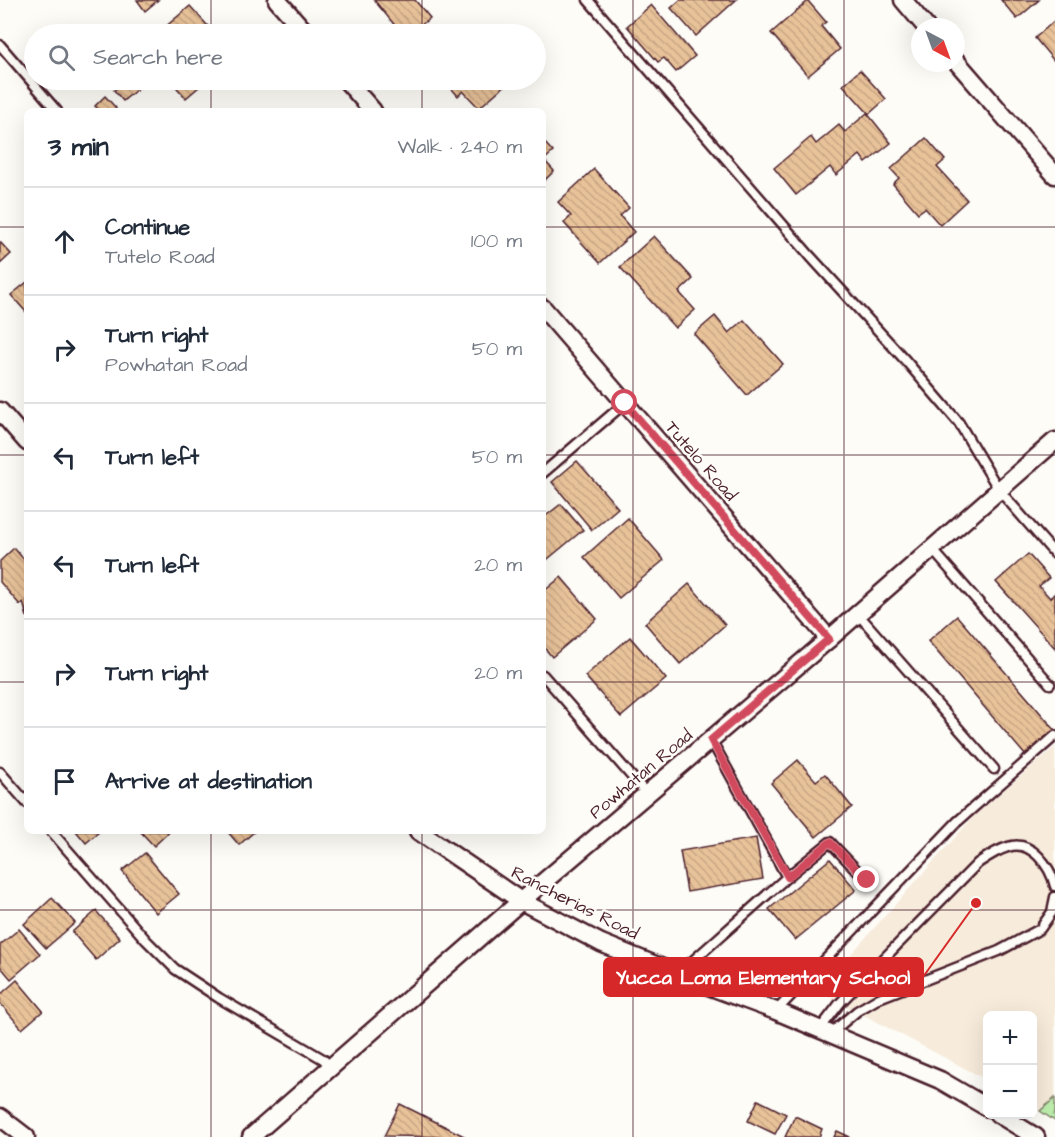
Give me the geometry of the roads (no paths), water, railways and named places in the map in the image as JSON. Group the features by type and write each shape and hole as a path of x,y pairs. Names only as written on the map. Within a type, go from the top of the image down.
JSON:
{"street":[{"path":"278,0 298,24"},
{"path":"903,0 918,18"},
{"path":"965,71 1055,175"},
{"path":"355,90 370,108"},
{"name":"Tutelo Road","path":"546,311 829,639"},
{"path":"0,411 24,439"},
{"name":"Powhatan Road","path":"251,1137 521,901 858,614 1055,441"},
{"name":"Rancherias Road","path":"422,834 521,901 601,943 825,1031 940,1080 983,1106"},
{"path":"0,1117 26,1137"},
{"path":"1003,1119 1016,1132 1036,1137"}],"lane":[{"path":"588,0 959,423 999,490 1055,554"},
{"path":"0,45 24,73"},
{"path":"39,90 54,108"},
{"path":"546,471 625,403"},
{"path":"932,549 1050,684"},
{"path":"858,614 994,769"},
{"path":"546,678 647,794"},
{"path":"776,1011 957,822 1055,736"},
{"path":"711,740 788,877"},
{"path":"0,772 24,800"},
{"path":"54,834 146,940 175,969 323,1059 331,1067"},
{"path":"678,974 830,842 867,880"},
{"path":"825,1031 840,1003 978,863 992,854 1010,846 1027,848 1042,859 1055,886"},
{"path":"825,1031 879,998 999,951 1040,928 1052,912 1055,897"}],"place":[{"name":"Yucca Loma Elementary School","path":"976,903"}]}
